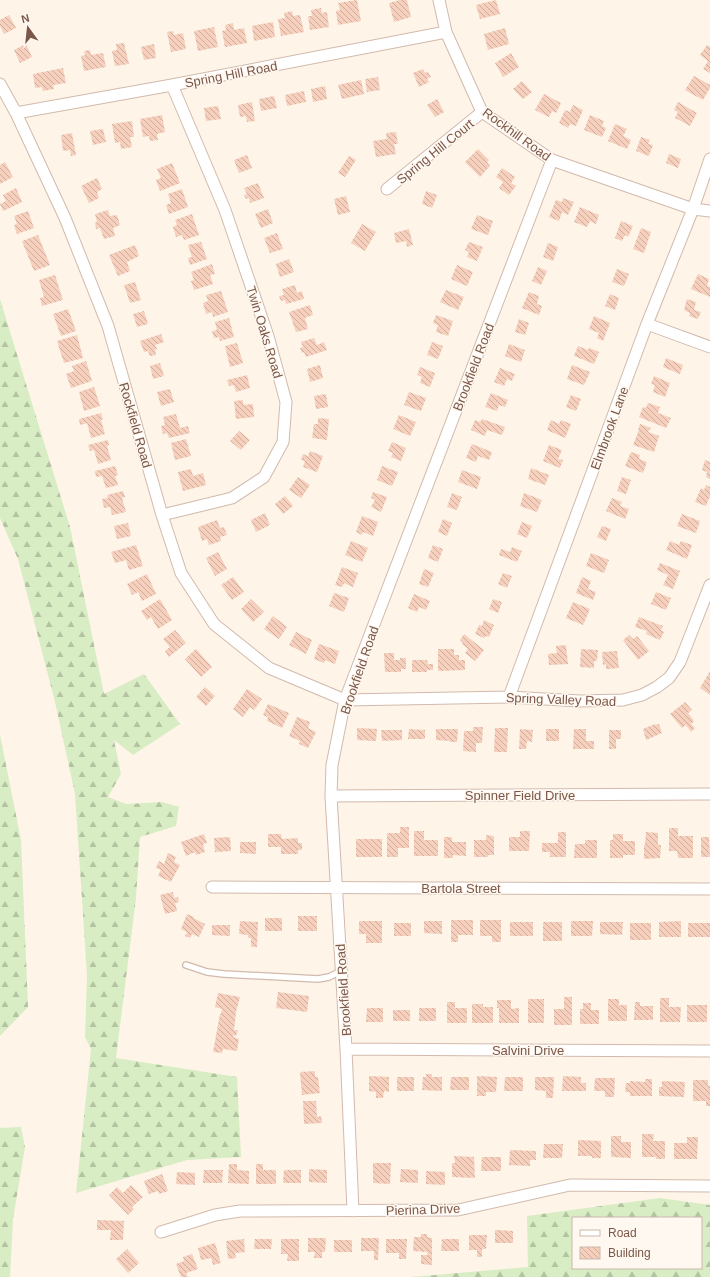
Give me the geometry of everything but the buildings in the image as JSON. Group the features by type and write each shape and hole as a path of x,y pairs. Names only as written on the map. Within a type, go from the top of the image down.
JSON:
{"street":[{"name":"Rockhill Road","path":"439,0 446,32 482,112 552,160 693,210 710,212"},
{"name":"Spring Hill Road","path":"16,113 172,85 446,32"},
{"name":"Rockfield Road","path":"0,84 16,113 65,218 108,326 162,515 181,573 214,624 269,668 346,700"},
{"name":"Twin Oaks Road","path":"162,515 232,498 264,477 283,442 286,402 268,336 225,210 172,85"},
{"name":"Spring Hill Court","path":"387,189 482,112"},
{"name":"Elmbrook Lane","path":"509,697 647,324 693,210 710,159"},
{"name":"Brookfield Road","path":"353,1211 342,971 331,796 332,765 346,700 552,160"},
{"path":"647,324 710,347"},
{"name":"Spring Valley Road","path":"346,700 509,697 580,701 623,700 642,696 669,678 680,662 710,585"},
{"name":"Spinner Field Drive","path":"331,796 710,794"},
{"name":"Bartola Street","path":"212,887 710,889"},
{"name":"Salvini Drive","path":"346,1049 710,1051"},
{"name":"Pierina Drive","path":"161,1232 215,1215 240,1211 458,1210 570,1185 710,1186"}],"lane":[{"path":"186,964 207,972 224,974 318,979 329,977 342,971"}],"green space":[{"path":"0,299 70,527 104,694 144,674 180,724 133,755 114,740 121,774 108,797 126,804 162,802 179,807 176,826 140,837 136,898 116,1058 237,1077 241,1157 187,1160 76,1193 91,1049 85,1037 87,975 75,794 55,702 18,559 0,518"},
{"path":"0,735 21,840 28,1007 0,1036"},
{"path":"21,1127 25,1147 13,1219 10,1277 0,1277 0,1128"},
{"path":"660,1198 710,1205 710,1277 411,1277 528,1267 527,1216"}]}
